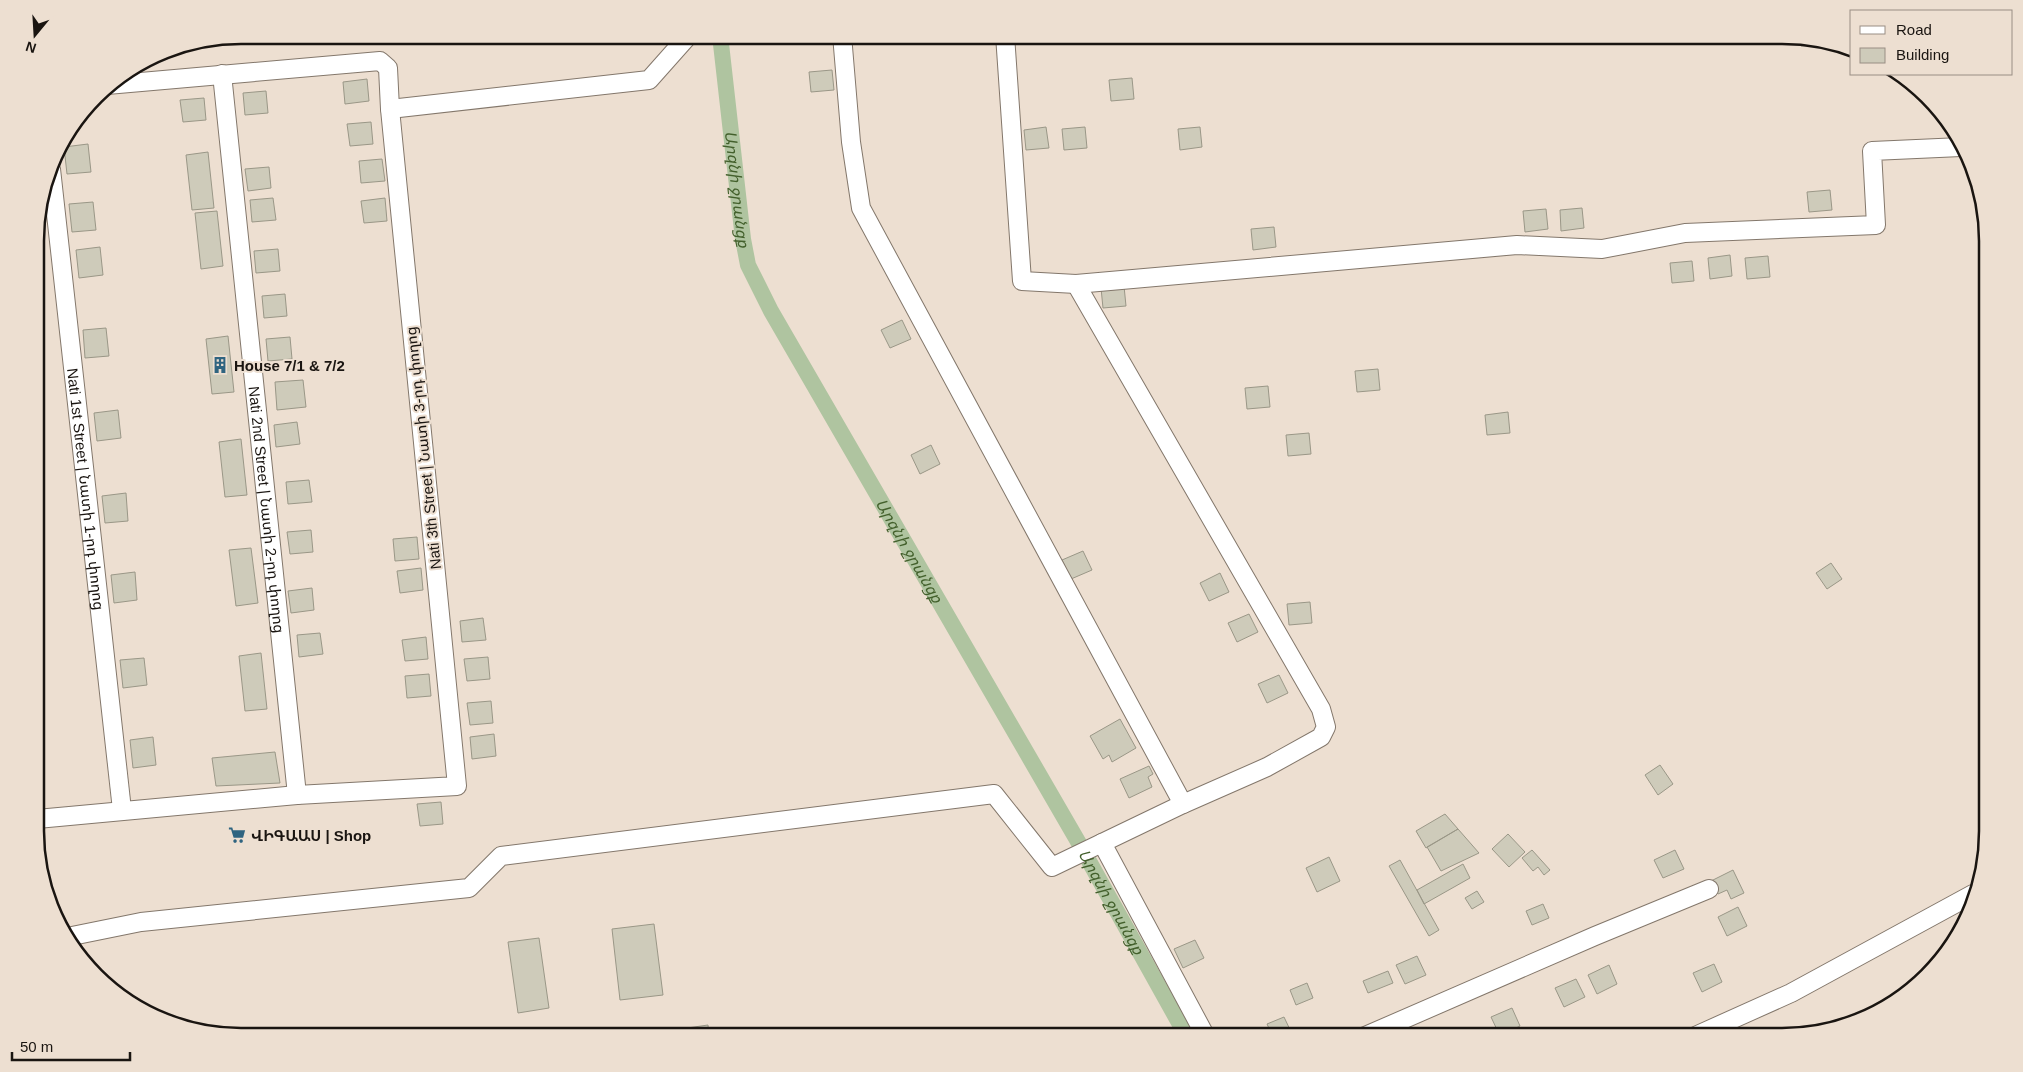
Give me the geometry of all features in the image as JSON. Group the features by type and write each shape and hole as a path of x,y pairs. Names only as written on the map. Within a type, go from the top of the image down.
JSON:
{"street":[{"path":"390,109 649,80 681,44"},
{"path":"843,44 851,142 861,208 1183,804"},
{"path":"1006,44 1022,281 1076,284 1516,245 1602,249 1685,233 1876,225 1872,151 1956,147"},
{"name":"Nati 3th Street | Նատի 3-րդ փողոց","path":"122,84 380,61 388,68 390,109 457,786 297,795"},
{"name":"Nati 2nd Street | Նատի 2-րդ փողոց","path":"222,74 297,795"},
{"name":"Nati 1st Street | Նատի 1-րդ փողոց","path":"52,182 122,810"},
{"path":"74,936 141,922 468,888 501,856 994,794 1052,867 1183,804 1268,768 1321,738 1326,727 1321,709 1076,284"},
{"path":"44,818 297,795"},
{"path":"1096,846 1201,1028"},
{"path":"1384,1028 1595,936 1709,889"},
{"path":"1713,1028 1791,993 1968,897"}],"building":[{"path":"832,70 834,90 811,92 809,72"},
{"path":"1132,78 1134,99 1111,101 1109,80"},
{"path":"367,79 369,101 345,104 343,82"},
{"path":"266,91 268,113 245,115 243,93"},
{"path":"204,98 206,120 183,122 180,100"},
{"path":"371,122 373,144 350,146 347,124"},
{"path":"1046,127 1049,148 1026,150 1024,130"},
{"path":"1085,127 1087,148 1064,150 1062,129"},
{"path":"1200,127 1202,147 1180,150 1178,129"},
{"path":"88,144 91,172 67,174 65,153 68,147"},
{"path":"208,152 214,208 192,210 186,155"},
{"path":"382,159 385,181 361,183 359,161"},
{"path":"269,167 271,188 248,191 245,169"},
{"path":"1830,190 1832,210 1809,212 1807,192"},
{"path":"273,198 276,220 252,222 250,200"},
{"path":"385,198 387,221 364,223 361,201"},
{"path":"93,202 96,230 72,232 69,204"},
{"path":"1582,208 1584,228 1561,231 1560,210"},
{"path":"1546,209 1548,229 1525,232 1523,211"},
{"path":"217,211 223,266 201,269 195,213"},
{"path":"1274,227 1276,247 1253,250 1251,229"},
{"path":"100,247 103,275 79,278 76,250"},
{"path":"278,249 280,271 256,273 254,251"},
{"path":"1730,255 1732,276 1710,279 1708,258"},
{"path":"1768,256 1770,277 1747,279 1745,258"},
{"path":"1692,261 1694,281 1672,283 1670,263"},
{"path":"1124,286 1126,306 1103,308 1101,288"},
{"path":"285,294 287,316 264,318 262,296"},
{"path":"902,320 911,339 890,348 881,330"},
{"path":"106,328 109,356 85,358 83,330"},
{"name":"House 7/1 & 7/2","path":"228,336 234,392 212,394 206,339"},
{"path":"290,337 292,359 268,361 266,339"},
{"path":"1378,369 1380,390 1357,392 1355,371"},
{"path":"303,380 306,407 277,410 275,382"},
{"path":"1268,386 1270,407 1247,409 1245,388"},
{"path":"118,410 121,438 97,441 94,413"},
{"path":"1508,412 1510,433 1487,435 1485,415"},
{"path":"297,422 300,444 276,447 274,425"},
{"path":"1309,433 1311,454 1288,456 1286,435"},
{"path":"241,439 247,495 225,497 219,442"},
{"path":"931,445 940,464 920,474 911,455"},
{"path":"309,480 312,502 288,504 286,482"},
{"path":"126,493 128,521 105,523 102,496"},
{"path":"311,530 313,552 290,554 287,532"},
{"path":"417,537 419,559 395,561 393,539"},
{"path":"251,548 258,603 236,606 229,550"},
{"path":"1083,551 1092,570 1071,579 1062,560"},
{"path":"1831,563 1842,579 1827,589 1816,573"},
{"path":"421,568 423,590 400,593 397,571"},
{"path":"135,572 137,600 114,603 111,575"},
{"path":"1220,573 1229,592 1209,601 1200,583"},
{"path":"312,588 314,610 291,613 288,591"},
{"path":"1310,602 1312,623 1289,625 1287,604"},
{"path":"1249,614 1258,632 1237,642 1228,623"},
{"path":"483,618 486,640 462,642 460,621"},
{"path":"320,633 323,654 299,657 297,635"},
{"path":"426,637 428,659 405,661 402,640"},
{"path":"261,653 267,709 245,711 239,656"},
{"path":"488,657 490,679 467,681 464,659"},
{"path":"144,658 147,685 123,688 120,660"},
{"path":"429,674 431,696 407,698 405,676"},
{"path":"1279,675 1288,693 1267,703 1258,684"},
{"path":"491,701 493,723 470,725 467,703"},
{"path":"1120,719 1136,748 1112,762 1109,755 1103,759 1090,736"},
{"path":"494,734 496,756 472,759 470,737"},
{"path":"153,737 156,765 133,768 130,740"},
{"path":"275,752 280,783 216,786 212,758"},
{"path":"1660,765 1673,784 1658,795 1645,775"},
{"path":"1149,766 1153,774 1148,777 1152,787 1129,798 1120,779"},
{"path":"441,802 443,824 420,826 417,804"},
{"path":"1445,814 1458,829 1426,848 1416,831"},
{"path":"1458,829 1479,853 1441,871 1427,847"},
{"path":"1508,834 1525,852 1509,867 1492,849"},
{"path":"1532,850 1550,870 1544,875 1538,867 1533,871 1522,858"},
{"path":"1675,850 1684,869 1663,878 1654,860"},
{"path":"1329,857 1340,881 1317,892 1306,868"},
{"path":"1400,860 1439,930 1429,936 1389,866"},
{"path":"1463,864 1470,878 1424,904 1417,890"},
{"path":"1733,870 1744,893 1731,899 1727,890 1718,894 1711,881"},
{"path":"1477,891 1484,902 1472,909 1465,898"},
{"path":"1543,904 1549,918 1532,925 1526,911"},
{"path":"1738,907 1747,926 1727,936 1718,917"},
{"path":"654,924 663,995 620,1000 612,929"},
{"path":"539,938 549,1008 518,1013 508,942"},
{"path":"1195,940 1204,958 1183,968 1174,949"},
{"path":"1417,956 1426,975 1405,984 1396,965"},
{"path":"1714,964 1722,982 1702,992 1693,973"},
{"path":"1609,965 1617,984 1597,994 1588,975"},
{"path":"1388,971 1393,983 1368,993 1363,981"},
{"path":"1576,979 1585,997 1564,1007 1555,988"},
{"path":"1307,983 1313,998 1296,1005 1290,990"},
{"path":"1512,1008 1520,1026 1516,1028 1496,1028 1491,1017"},
{"path":"1284,1017 1289,1028 1269,1028 1267,1024"},
{"path":"708,1025 708,1028 687,1028"}],"waterway":[{"name":"Արզնի ջրանցք","path":"721,44 743,239 748,265 771,311 1080,845 1182,1028"}],"place":[{"name":"House 7/1 & 7/2","path":"220,365"},
{"name":"ՎԻԳԱԱՍ | Shop","path":"237,835"}]}
